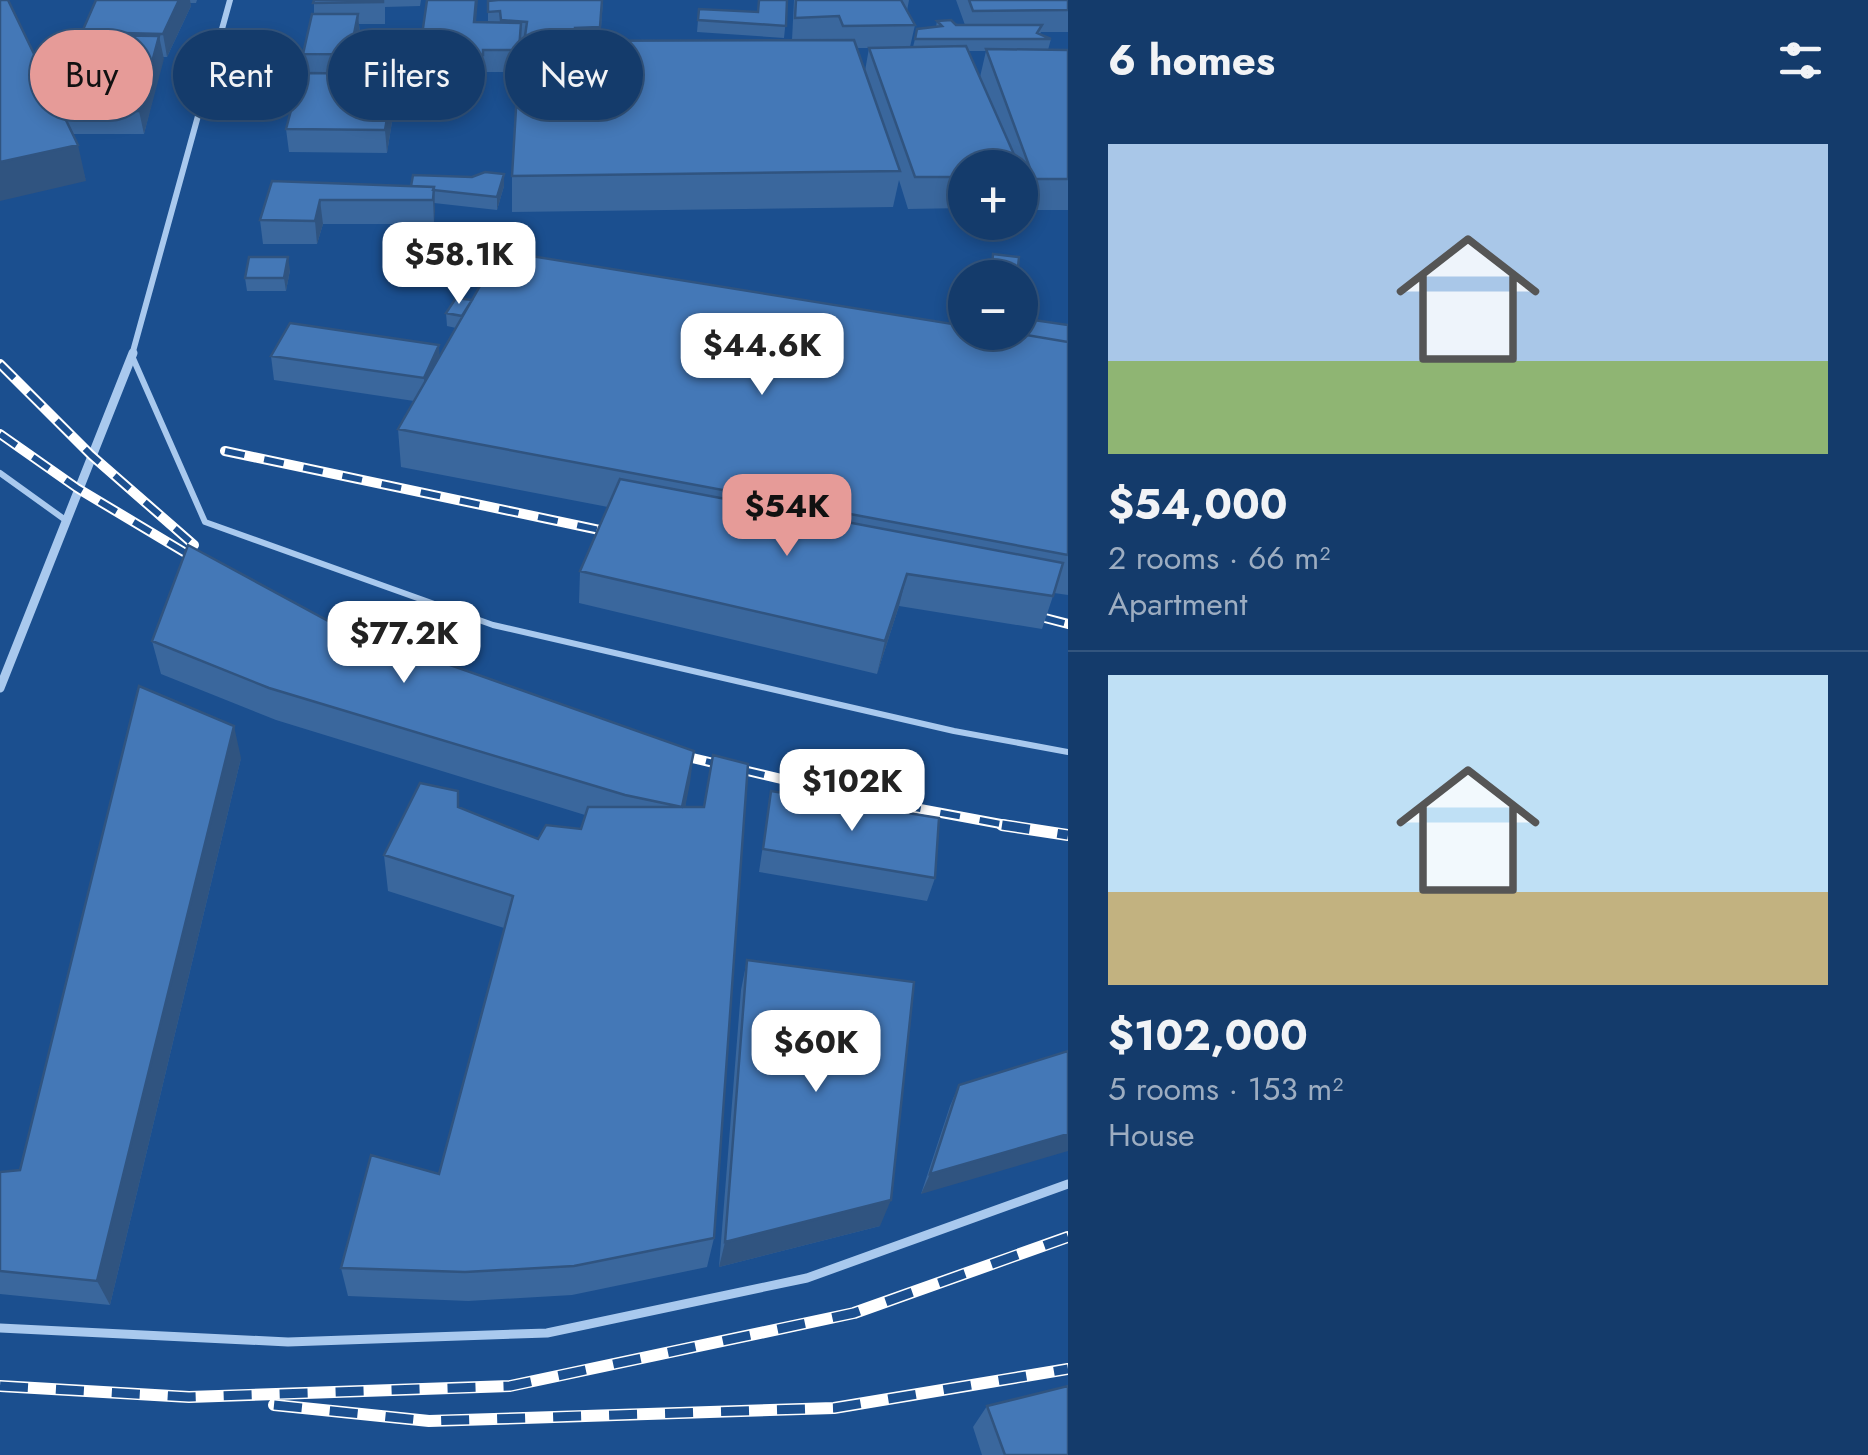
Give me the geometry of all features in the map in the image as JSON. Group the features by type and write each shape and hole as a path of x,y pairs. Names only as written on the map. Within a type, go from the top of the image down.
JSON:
{"street":[{"path":"0,688 132,356 230,0"}],"lane":[{"path":"132,356 205,522 493,625 954,732 1068,752"},
{"path":"0,473 64,519"},
{"path":"0,1328 288,1342 547,1333 806,1278 1068,1184"}],"building":[{"path":"0,0 8,0 30,46 30,120 66,120 78,145 0,162"},
{"path":"96,0 179,0 163,34 153,34 153,30 83,30"},
{"path":"383,0 383,2 313,3"},
{"path":"427,0 476,0 474,22 521,23 520,30 505,30 505,50 485,50 485,30 423,30"},
{"path":"602,0 600,27 526,30 527,22 501,20 500,11 488,12 488,1"},
{"path":"759,0 787,0 786,26 698,20 699,9 758,12"},
{"path":"796,0 901,0 915,25 843,26 839,16 795,18"},
{"path":"969,0 1068,0 1068,10 973,11"},
{"path":"312,14 358,14 355,30 328,30 328,54 308,54"},
{"path":"951,20 956,25 1042,25 1037,33 1051,39 915,39 917,29 942,26 937,21"},
{"path":"153,36 159,36 153,58"},
{"path":"854,40 900,171 512,176 515,120 643,120 643,41"},
{"path":"966,46 1012,150 948,150 948,177 915,177 869,48"},
{"path":"986,49 1068,50 1068,179 1038,179 1038,150 1023,150"},
{"path":"308,73 328,73 328,120 387,120 385,130 286,129 288,120 308,120"},
{"path":"485,172 504,174 497,197 411,186 413,175 472,177"},
{"path":"272,181 434,187 433,200 320,200 315,221 260,220"},
{"path":"500,251 948,323 948,350 1038,350 1038,337 1068,342 1068,555 398,429"},
{"path":"993,254 1019,257 1019,260 992,260"},
{"path":"249,257 288,257 284,278 245,278"},
{"path":"456,298 472,300 462,316 446,313"},
{"path":"1038,321 1068,325 1068,342 1038,337"},
{"path":"290,323 439,345 424,378 271,356"},
{"path":"620,479 1063,563 1053,596 907,574 885,641 580,571"},
{"path":"188,545 334,624 694,751 682,807 625,795 269,688 152,641"},
{"path":"139,686 234,726 97,1281 0,1271 0,1172 20,1170"},
{"path":"713,755 748,764 714,1238 574,1266 465,1272 341,1268 371,1155 439,1174 513,896 384,855 420,783 458,791 458,807 538,839 546,825 581,829 588,807 704,807"},
{"path":"771,791 939,818 935,878 763,849"},
{"path":"747,960 914,982 891,1200 725,1242"},
{"path":"1068,1051 1068,1134 930,1174 959,1085"},
{"path":"1068,1386 1068,1455 1005,1455 987,1406"}],"railway":[{"path":"0,364 91,455 194,545"},
{"path":"0,434 77,488 209,567"},
{"path":"225,451 609,532"},
{"path":"1045,618 1068,624"},
{"path":"667,752 866,799 1017,827"},
{"path":"1002,825 1068,835"},
{"path":"0,1386 189,1397 510,1386 854,1313 1068,1237"},
{"path":"274,1405 429,1421 834,1408 1068,1369"}]}
